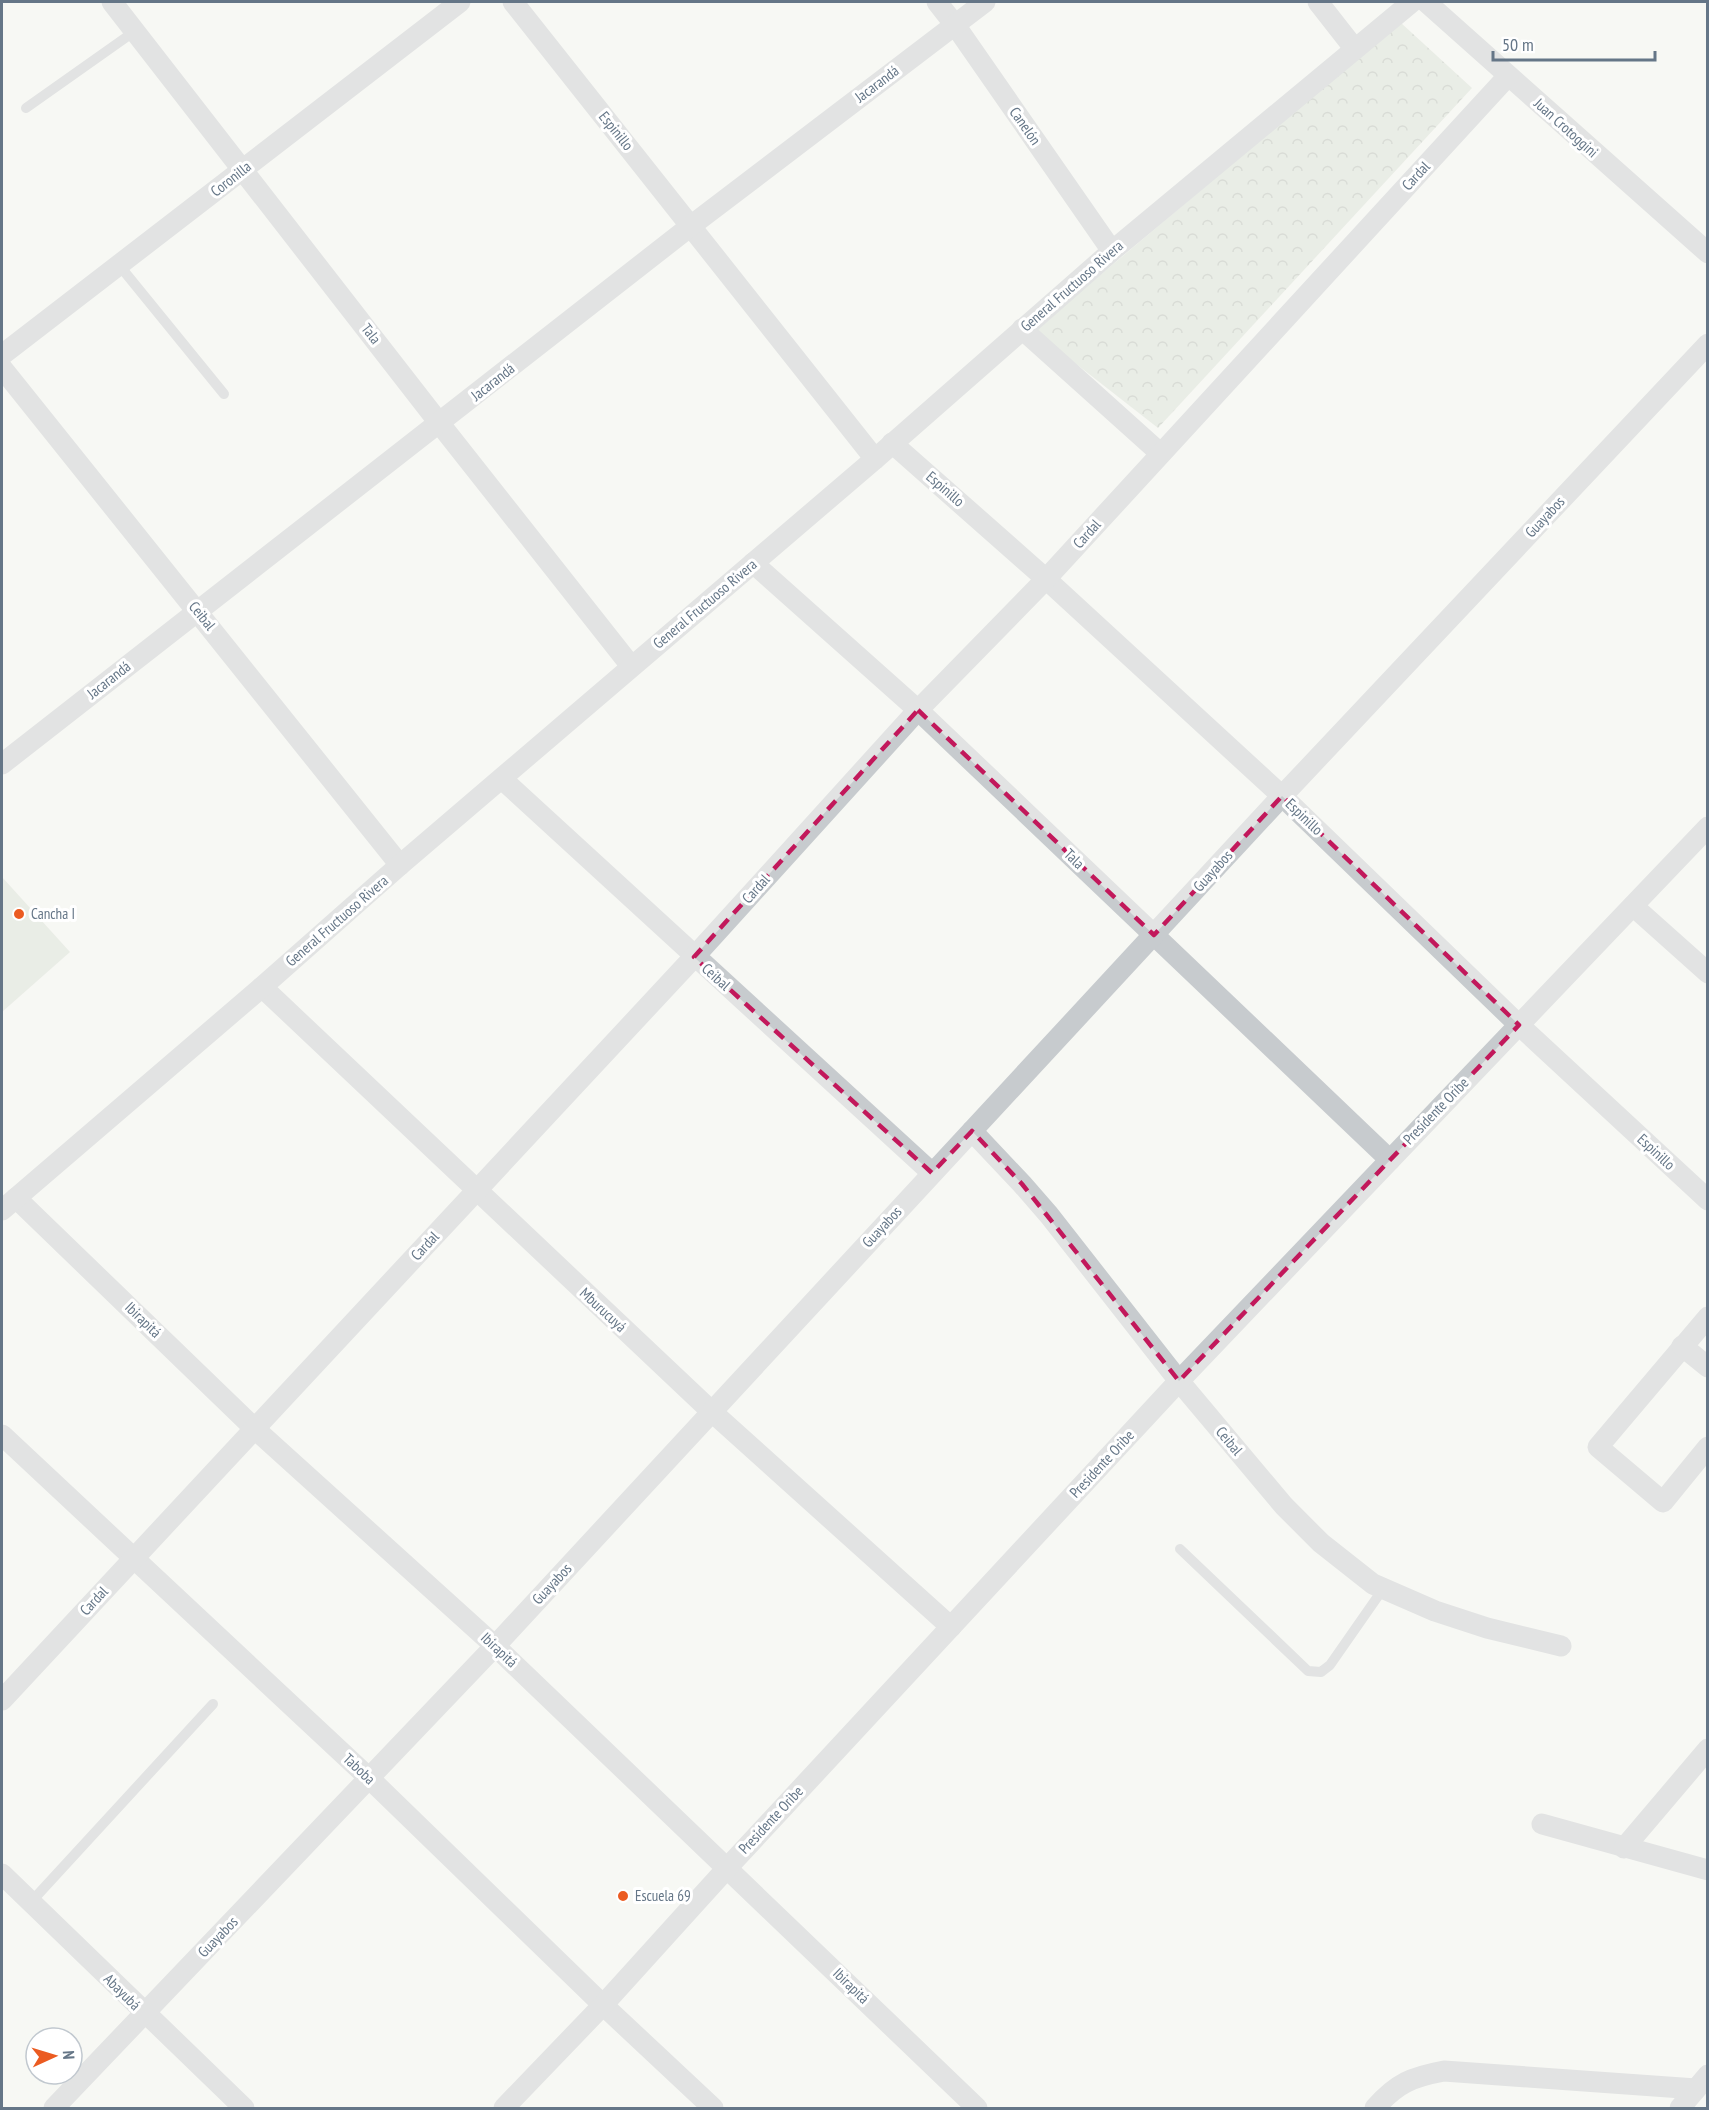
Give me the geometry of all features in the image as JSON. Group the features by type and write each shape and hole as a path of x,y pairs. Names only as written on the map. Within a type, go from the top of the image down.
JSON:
{"street":[{"name":"Tala","path":"112,2 440,424 632,666"},
{"name":"Coronilla","path":"2,355 460,2"},
{"name":"Espinillo","path":"513,2 692,225 875,459"},
{"name":"Canelón","path":"937,2 955,24 1112,251"},
{"name":"Jacarandá","path":"2,764 692,225 985,2"},
{"path":"1318,2 1354,48"},
{"name":"General Fructuoso Rivera","path":"9,1204 400,865 875,459 1112,251 1412,2"},
{"name":"Juan Crotoggini","path":"1426,2 1707,253"},
{"name":"Cardal","path":"2,1700 694,957 918,710 1046,579 1508,76"},
{"path":"1022,329 1160,453"},
{"name":"Guayabos","path":"54,2109 495,1646 1282,796 1707,344"},
{"name":"Ceibal","path":"2,368 400,865"},
{"name":"Espinillo","path":"892,443 1046,579 1282,796 1519,1025 1707,1200"},
{"name":"Tala","path":"753,563 918,710 1390,1160"},
{"name":"Ceibal","path":"502,779 932,1173"},
{"name":"Presidente Oribe","path":"504,2109 603,2005 1179,1381 1707,827"},
{"path":"1633,906 1707,973"},
{"name":"Mburucuyá","path":"262,987 711,1411 951,1627"},
{"name":"Ceibal","path":"972,1131 1049,1215 1179,1381 1284,1506 1321,1543 1372,1584 1434,1611 1477,1625 1561,1646"},
{"name":"Ibirapitá","path":"9,1204 495,1646 728,1867 964,2104"},
{"path":"1707,1317 1598,1446 1663,1502 1707,1447"},
{"path":"1682,1346 1707,1366"},
{"name":"Taboba","path":"2,1435 369,1778 713,2109"},
{"path":"1624,1848 1707,1749"},
{"path":"1542,1824 1707,1870"},
{"name":"Abayubá","path":"2,1874 244,2109"},
{"path":"1375,2109 1390,2092 1417,2077 1444,2071 1702,2082"},
{"path":"1680,2109 1702,2082"}],"lane":[{"path":"27,108 135,31"},
{"path":"119,265 224,394"},
{"path":"1180,1549 1308,1671 1321,1672 1330,1665 1383,1589"},
{"path":"31,1902 213,1704"}],"highlighted area":[{"path":"918,710 1154,935 1282,796 1519,1025 1179,1381 1022,1184 972,1131 932,1173 694,957"}],"green space":[{"path":"1400,22 1472,88 1158,428 1034,331"},
{"name":"Cancha I","path":"2,877 70,952 2,1012"}],"place":[{"name":"Cancha I","path":"19,914"},
{"name":"Escuela 69","path":"623,1896"}]}
